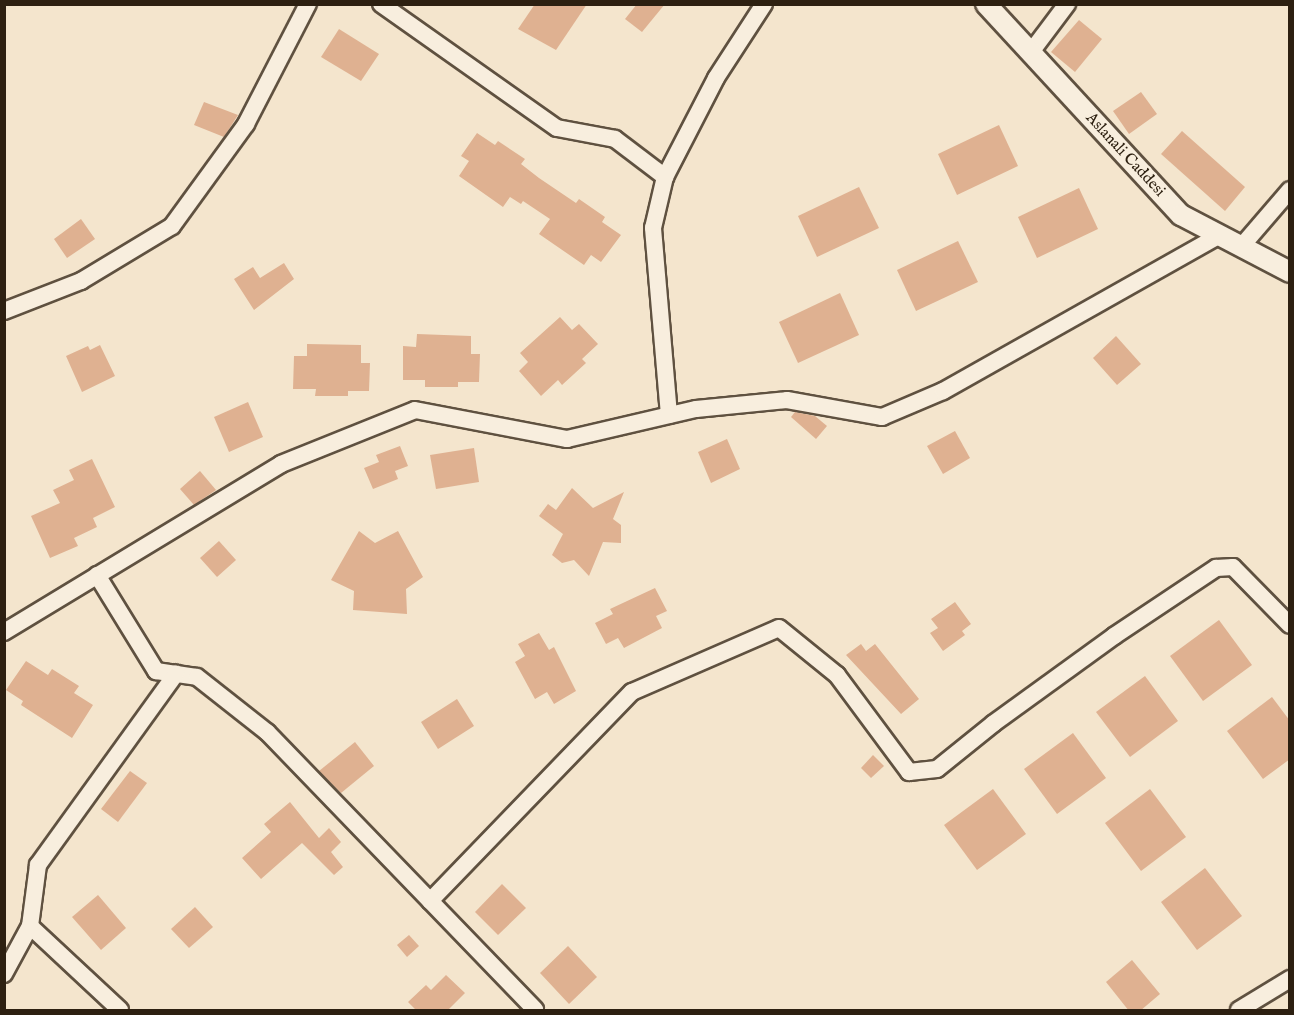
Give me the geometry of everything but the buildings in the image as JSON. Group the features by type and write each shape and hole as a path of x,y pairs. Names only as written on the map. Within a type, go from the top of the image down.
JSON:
{"street":[{"path":"4,311 81,281 172,226 246,124 308,4"},
{"path":"381,4 557,129 615,139 665,177"},
{"path":"669,415 653,228 665,177 716,78 764,4"},
{"name":"Aslanali Caddesi","path":"986,4 1181,215 1216,237 1290,272"},
{"path":"1031,52 1067,4"},
{"path":"1241,247 1290,190"},
{"path":"4,632 281,464 415,410 567,439 669,415 787,400 882,417 943,391 1216,237"},
{"path":"430,901 632,692 779,628 837,675 909,772 937,769 1104,642 1216,568 1233,567 1290,625"},
{"path":"97,575 156,671 197,677 267,732 536,1011"},
{"path":"4,974 30,926 39,865 176,674"},
{"path":"30,926 120,1011"},
{"path":"1239,1011 1290,979"}]}
